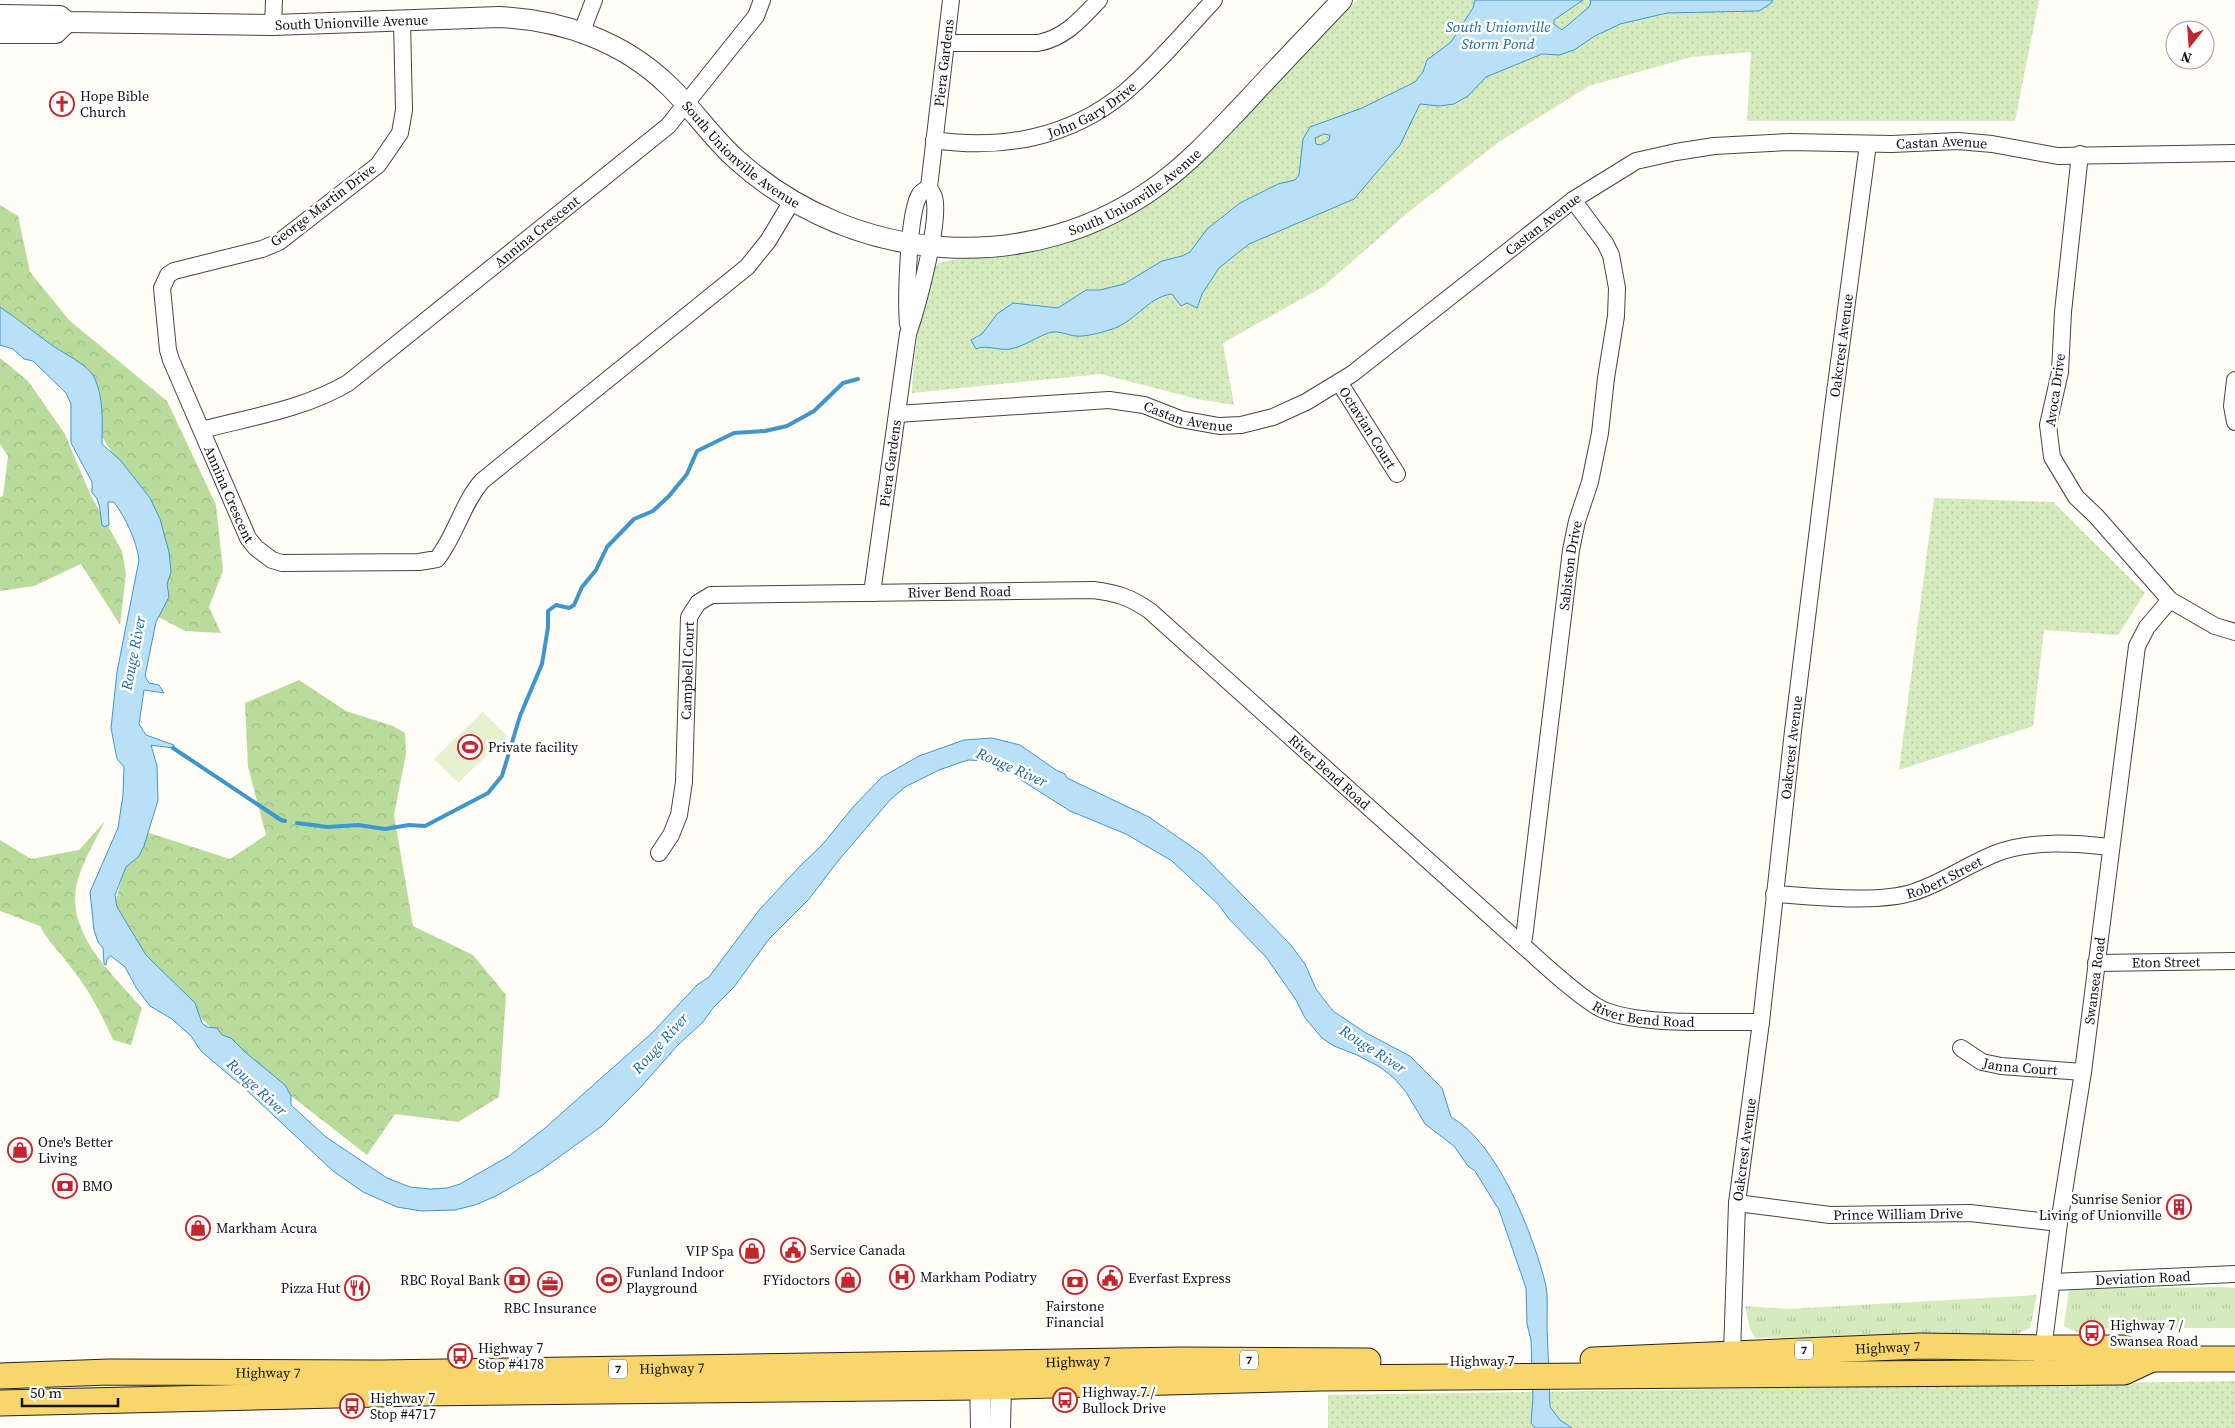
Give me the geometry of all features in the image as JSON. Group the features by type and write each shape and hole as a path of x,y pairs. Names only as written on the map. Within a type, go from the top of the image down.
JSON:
{"main road":[{"name":"Highway 7","path":"1564,1368 1732,1353 1921,1346 2042,1360"},
{"name":"Highway 7","path":"0,1403 987,1379 1181,1360 1497,1369 2042,1360 2124,1348 2152,1360 2235,1359"},
{"name":"Highway 7","path":"0,1376 109,1372 987,1379"}],"street":[{"path":"273,25 274,0"},
{"path":"582,31 594,0"},
{"name":"Annina Crescent","path":"762,0 756,16 668,126 348,383 328,394 302,404 202,430 248,538 262,554 272,560 296,564 433,561 437,559 445,548 466,503 482,480 746,267 768,241 792,201"},
{"name":"Piera Gardens","path":"872,593 908,334 906,298 920,246 914,215 919,195 929,187 951,0"},
{"path":"946,43 1038,43 1049,41 1071,28 1099,0"},
{"name":"John Gary Drive","path":"934,140 963,144 998,144 1031,139 1082,120 1112,102 1135,83 1214,0"},
{"name":"South Unionville Avenue","path":"0,15 60,16 67,22 273,25 515,18 535,20 582,31 627,54 663,80 738,162 792,201 844,226 920,246 986,248 1028,242 1080,227 1124,207 1159,185 1195,154 1342,0"},
{"name":"South Unionville Avenue","path":"0,32 56,33 67,22"},
{"name":"George Martin Drive","path":"202,430 174,371 168,350 162,296 164,282 174,271 262,249 278,242 378,165 394,143 403,122 402,22"},
{"name":"Castan Avenue","path":"897,414 1109,400 1144,405 1199,424 1219,426 1242,425 1273,417 1306,402 1339,382 1396,341 1573,200 1636,161 1676,152 1714,146 1789,142 1868,144 1958,141 1992,144 2051,155 2235,153"},
{"name":"Oakcrest Avenue","path":"1732,1353 1737,1202 1761,1022 1774,894 1829,435 1868,144"},
{"name":"Avoca Drive","path":"2080,154 2063,312 2060,372 2048,425 2052,457 2076,497 2096,516 2170,600 2215,626 2235,632"},
{"name":"Sabiston Drive","path":"1520,943 1524,938 1572,550 1577,521 1590,482 1600,433 1606,378 1616,316 1617,288 1611,255 1605,243 1573,200"},
{"path":"2235,380 2232,406 2235,422"},
{"name":"Octavian Court","path":"1339,382 1397,474"},
{"name":"River Bend Road","path":"872,593 1094,590 1113,593 1133,600 1150,611 1564,982 1597,1007 1620,1016 1642,1019 1761,1022"},
{"name":"Campbell Court","path":"659,853 671,835 679,815 684,782 690,617 698,603 711,595 726,594 872,593"},
{"name":"Swansea Road","path":"2042,1360 2059,1223 2082,1072 2137,646 2148,627 2170,600"},
{"name":"Robert Street","path":"1774,894 1883,899 1928,887 1998,853 2028,847 2054,845 2082,844 2110,847"},
{"name":"Eton Street","path":"2096,963 2235,962"},
{"name":"Janna Court","path":"1961,1048 1982,1062 2001,1066 2082,1072"},
{"name":"Prince William Drive","path":"1737,1202 1830,1215 1970,1213 2059,1223"},
{"name":"Deviation Road","path":"2052,1282 2235,1274"},
{"path":"981,1428 987,1379"},
{"path":"987,1379 1000,1428"}],"green space":[{"path":"1357,0 2039,0 2015,121 1747,121 1751,52 1691,57 1589,86 1499,142 1411,210 1324,286 1223,343 1234,405 1197,399 1101,374 912,393 916,345 923,304 927,286 937,265 963,258 1019,254 1041,250 1083,237 1126,218 1168,189 1207,156"},
{"path":"0,205 18,216 30,272 69,320 167,401 216,505 223,571 209,607 221,633 185,631 153,614 164,574 116,459 96,427 81,385 0,320"},
{"path":"0,358 28,381 65,434 90,494 122,551 126,574 120,625 81,564 34,586 0,591 0,497 3,496 8,456 0,444"},
{"path":"1934,498 2053,502 2145,593 2118,635 2044,630 2033,726 1899,770"},
{"path":"299,680 346,711 393,726 405,733 406,754 394,815 413,926 473,955 506,995 499,1097 458,1122 395,1114 367,1155 250,1064 198,1015 111,918 124,870 143,831 230,859 266,835 248,767 245,703"},
{"name":"Private facility","path":"483,712 507,736 458,783 434,759"},
{"path":"105,821 80,873 75,893 76,912 82,930 91,947 103,964 142,1008 131,1045 113,1040 89,993 40,926 0,911 0,840 31,859 79,850"},
{"path":"2235,1288 2235,1328 2087,1328 2079,1333 2064,1326 2069,1289"},
{"path":"2037,1295 2030,1328 2016,1335 1755,1338 1750,1329 1745,1306 1787,1309"},
{"path":"2235,1381 2235,1428 1328,1428 1328,1395"}],"water":[{"name":"South Unionville Storm Pond","path":"1475,0 1583,0 1554,20 1554,24 1562,30 1589,7 1590,0 1773,0 1759,11 1667,13 1620,24 1595,36 1574,50 1559,55 1542,54 1486,77 1468,96 1454,104 1440,106 1420,104 1400,145 1354,199 1249,244 1219,268 1202,294 1197,308 1187,303 1181,306 1172,294 1155,300 1118,327 1101,332 1072,336 1052,332 1010,349 984,347 976,349 971,340 982,334 997,314 1013,303 1058,308 1086,290 1100,290 1124,284 1162,261 1190,252 1207,229 1240,203 1278,184 1295,180 1299,175 1303,139 1310,127 1362,108 1415,82 1423,72 1427,60 1451,42 1473,8","holes":["1324,134 1330,135 1329,140 1321,145 1316,144 1315,138"]},
{"name":"Rouge River","path":"0,307 88,369 92,374 98,387 101,403 102,444 121,461 150,498 160,519 169,552 171,572 167,584 169,597 156,622 145,676 149,683 159,685 164,693 144,690 139,724 146,735 174,745 173,748 151,745 157,766 158,800 144,846 139,856 126,867 115,895 117,907 146,955 195,1003 202,1023 207,1027 217,1028 222,1035 231,1038 285,1085 291,1096 291,1105 326,1137 387,1178 410,1187 447,1188 460,1184 509,1156 545,1128 653,1032 697,985 709,977 760,909 822,845 854,806 882,777 919,756 964,740 992,738 1020,745 1056,770 1065,774 1067,778 1149,817 1202,854 1290,944 1305,964 1316,989 1333,1011 1366,1033 1410,1056 1442,1088 1451,1117 1468,1130 1484,1147 1499,1169 1512,1192 1533,1242 1547,1291 1550,1407 1560,1420 1572,1428 1535,1428 1531,1423 1533,1398 1531,1340 1527,1324 1526,1288 1499,1210 1475,1171 1468,1166 1454,1146 1425,1124 1406,1092 1395,1079 1380,1067 1334,1046 1322,1038 1305,1018 1296,1000 1266,957 1229,919 1218,904 1172,861 1126,834 1070,811 996,764 987,761 968,760 939,770 905,787 890,800 838,861 809,899 769,939 734,987 713,1008 703,1022 678,1045 639,1089 602,1126 541,1170 496,1196 475,1205 455,1210 421,1211 397,1207 363,1192 333,1171 241,1085 201,1051 191,1036 172,1019 150,1006 137,989 125,967 111,956 107,959 106,965 104,964 103,948 98,942 94,930 90,892 118,828 123,795 124,767 117,759 111,728 117,672 139,560 136,544 130,530 114,502 108,502 109,525 104,527 102,525 99,503 92,493 92,482 71,443 71,404 66,393 33,361 24,359 13,349 0,345"}],"waterway":[{"path":"297,823 328,827 358,825 385,829 409,825 425,826 488,793 502,776 520,716 542,664 548,627 548,611 556,605 569,608 574,605 582,587 596,570 607,547 634,519 653,511 669,496 687,474 697,451 734,433 765,431 787,426 814,411 843,383 858,379"},
{"path":"173,748 285,821"}],"place":[{"name":"Hope Bible Church","path":"62,104"},
{"name":"Private facility","path":"470,747"},
{"name":"One's Better Living","path":"20,1150"},
{"name":"BMO","path":"65,1186"},
{"name":"Sunrise Senior Living of Unionville","path":"2179,1207"},
{"name":"Markham Acura","path":"198,1228"},
{"name":"Service Canada","path":"793,1250"},
{"name":"VIP Spa","path":"752,1251"},
{"name":"Markham Podiatry","path":"902,1277"},
{"name":"Everfast Express","path":"1110,1278"},
{"name":"RBC Royal Bank","path":"517,1280"},
{"name":"Funland Indoor Playground","path":"609,1280"},
{"name":"FYidoctors","path":"848,1280"},
{"name":"Fairstone Financial","path":"1075,1282"},
{"name":"RBC Insurance","path":"550,1284"},
{"name":"Pizza Hut","path":"357,1288"},
{"name":"Highway 7 / Swansea Road","path":"2092,1333"},
{"name":"Highway 7 Stop #4178","path":"460,1356"},
{"name":"Highway 7 / Bullock Drive","path":"1065,1400"},
{"name":"Highway 7 Stop #4717","path":"352,1406"}]}
